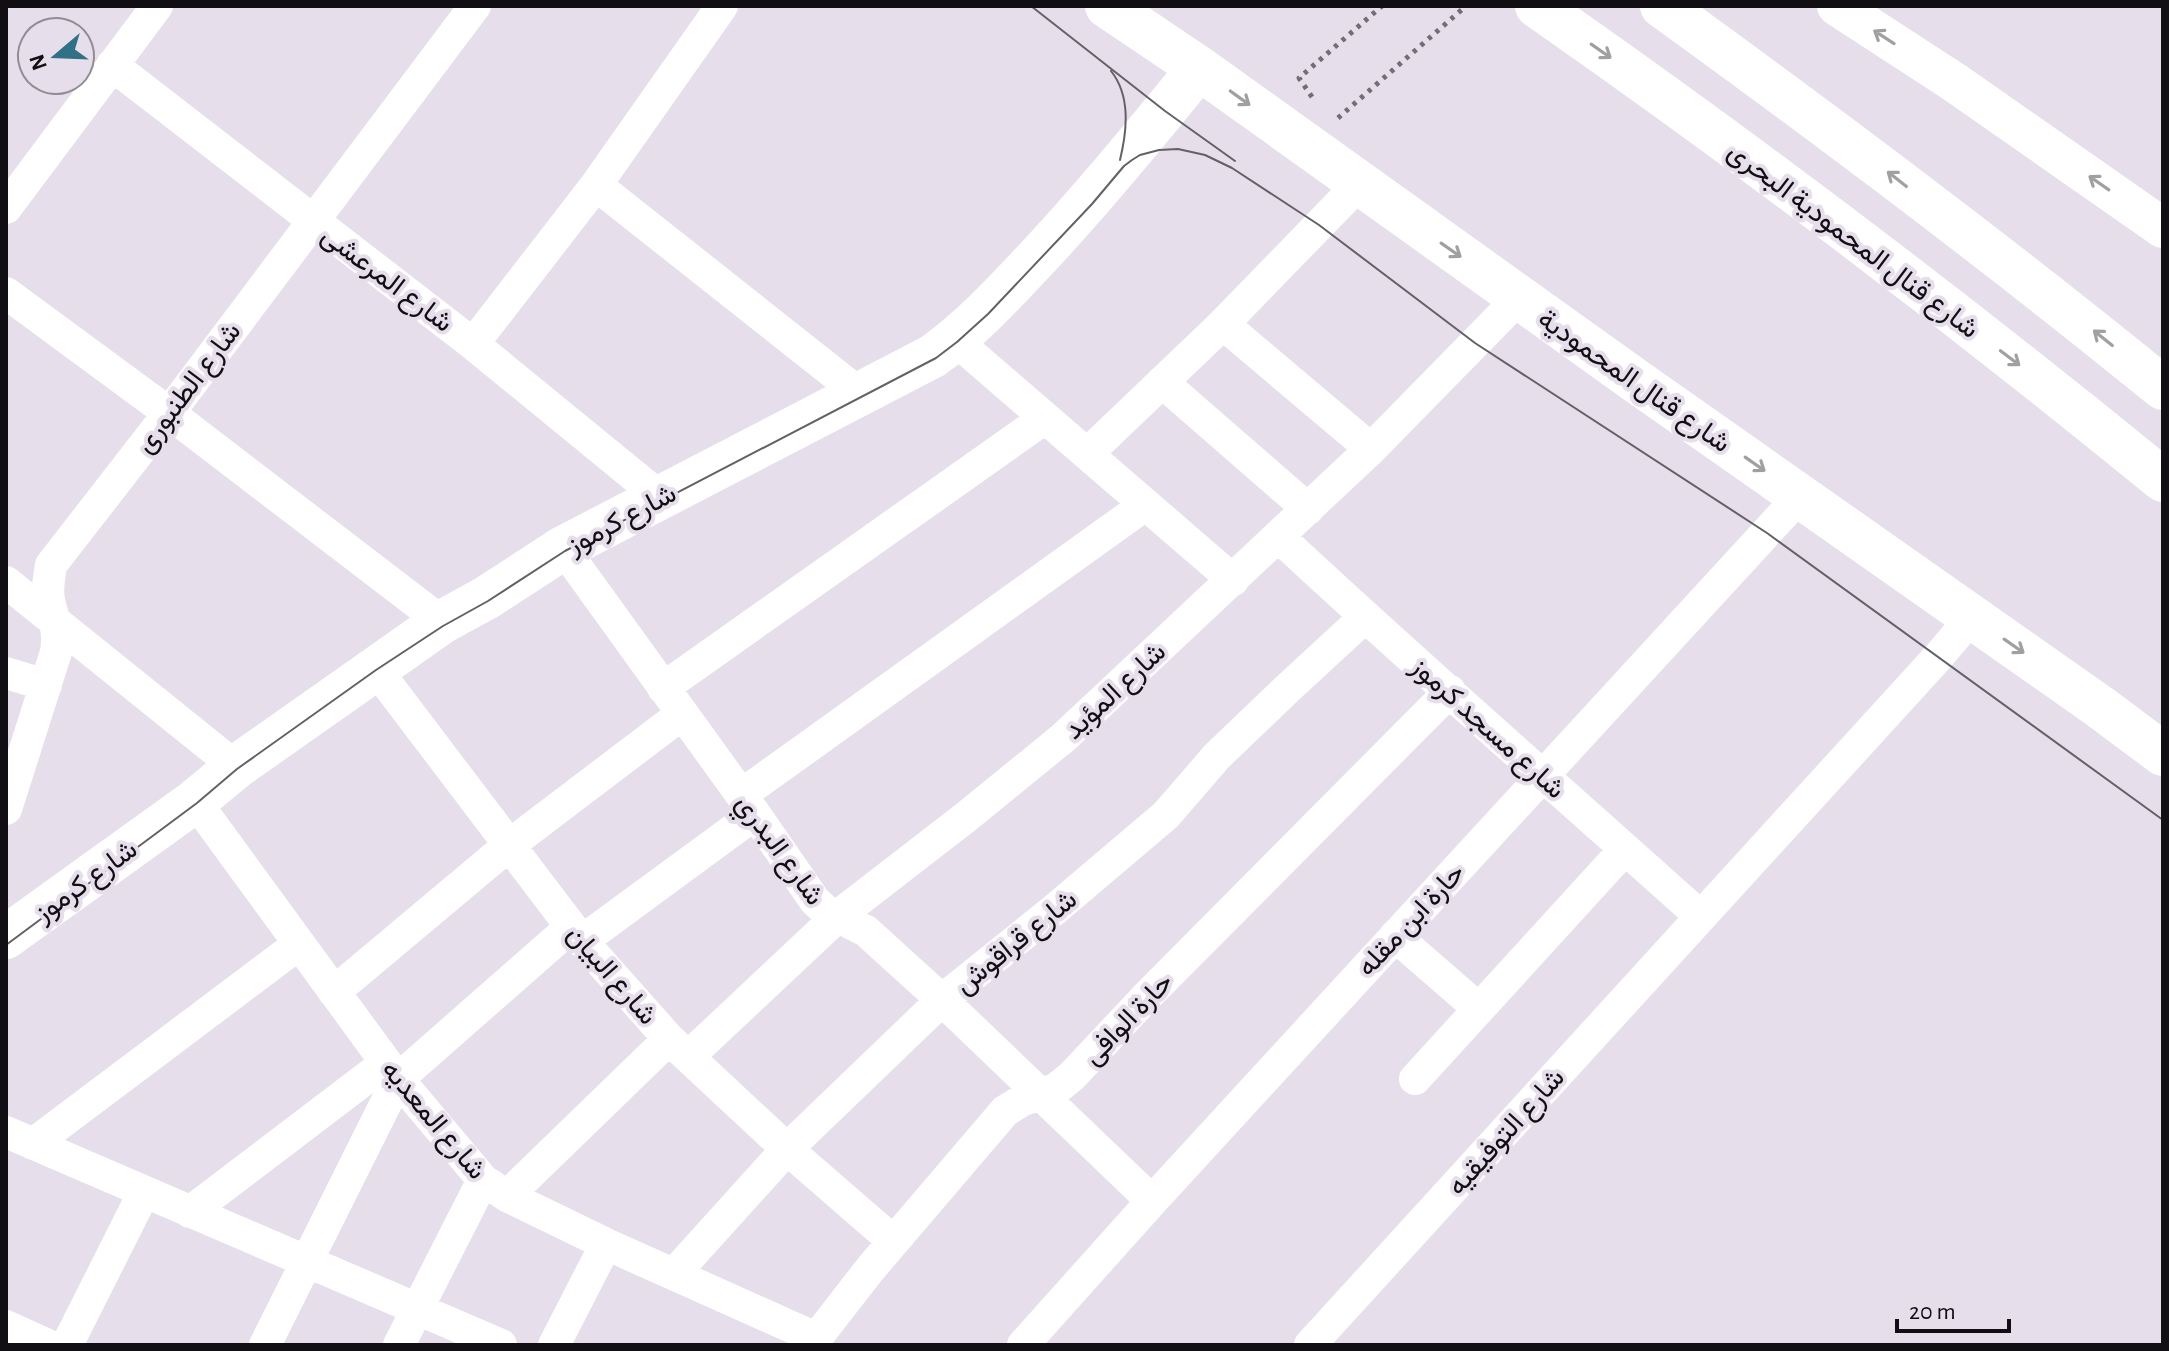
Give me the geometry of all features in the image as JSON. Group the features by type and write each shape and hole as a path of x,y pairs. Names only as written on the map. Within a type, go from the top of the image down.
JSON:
{"main road":[{"name":"شارع قنال المحمودية","path":"1107,6 1199,68 2163,754"},
{"name":"شارع قنال المحمودية البحرى","path":"1537,6 1752,161 2062,397 2163,480"},
{"path":"1662,6 1847,140 2163,388"},
{"name":"شارع كرموز","path":"6,937 195,801 236,767 442,622 486,598 563,548 933,356 955,340 987,312 1087,205 1199,68"},
{"path":"2100,707 2163,718"}],"street":[{"path":"6,208 157,6"},
{"name":"شارع الطنبورى","path":"6,809 57,644 55,620 49,604 51,565 475,6"},
{"path":"473,344 596,185 722,6"},
{"path":"1837,6 1954,82 2163,228"},
{"name":"شارع المرعشى","path":"112,65 473,344 660,497"},
{"path":"1087,454 1223,324 1359,184"},
{"path":"596,185 859,393"},
{"path":"6,293 442,622"},
{"name":"شارع المؤيد","path":"399,1345 417,1309 495,1188 679,1048 838,916 1063,738 1371,449 1519,298"},
{"path":"1223,324 1371,449"},
{"path":"955,340 1233,580"},
{"path":"1162,382 1308,509"},
{"path":"663,688 1045,418"},
{"name":"حارة ابن مقله","path":"1023,1345 1800,496"},
{"path":"190,1212 392,1071 1145,505"},
{"name":"شارع مسجد كرموز","path":"1279,537 1700,916"},
{"name":"شارع البدري","path":"563,548 815,901 826,911 866,931 1152,1201"},
{"path":"6,582 236,767"},
{"name":"شارع قراقوش","path":"674,1274 787,1149 942,1000 1166,815 1217,756 1365,617"},
{"name":"شارع التوفيقيه","path":"1310,1345 1972,617"},
{"name":"شارع البيان","path":"375,668 576,934 679,1048 787,1149 893,1241"},
{"path":"6,673 46,685"},
{"name":"حارة الوافى","path":"814,1342 893,1241 1005,1111 1023,1100 1056,1089 1072,1076 1450,691"},
{"path":"334,992 508,846 682,714"},
{"name":"شارع المعديه","path":"195,801 392,1071 495,1188 814,1342"},
{"path":"1415,1079 1625,849"},
{"path":"1395,936 1479,1009"},
{"path":"19,1138 299,944"},
{"path":"265,1345 392,1071"},
{"path":"19,1138 501,1345"},
{"path":"67,1345 144,1192"},
{"path":"554,1345 606,1244"},
{"path":"6,1326 48,1345"}],"path":[{"path":"1299,78 1382,6"},
{"path":"1309,148 1331,124 1466,6"}],"tram line":[{"path":"1031,6 1165,111 1235,161"},
{"path":"1111,71 1122,91 1126,114 1120,160"},
{"path":"6,945 197,803 237,769 443,626 565,551 936,358 988,314 1124,166 1140,155 1159,150 1178,149 1205,155 1232,168 1319,225 1475,343 1767,533 2163,820"}]}
